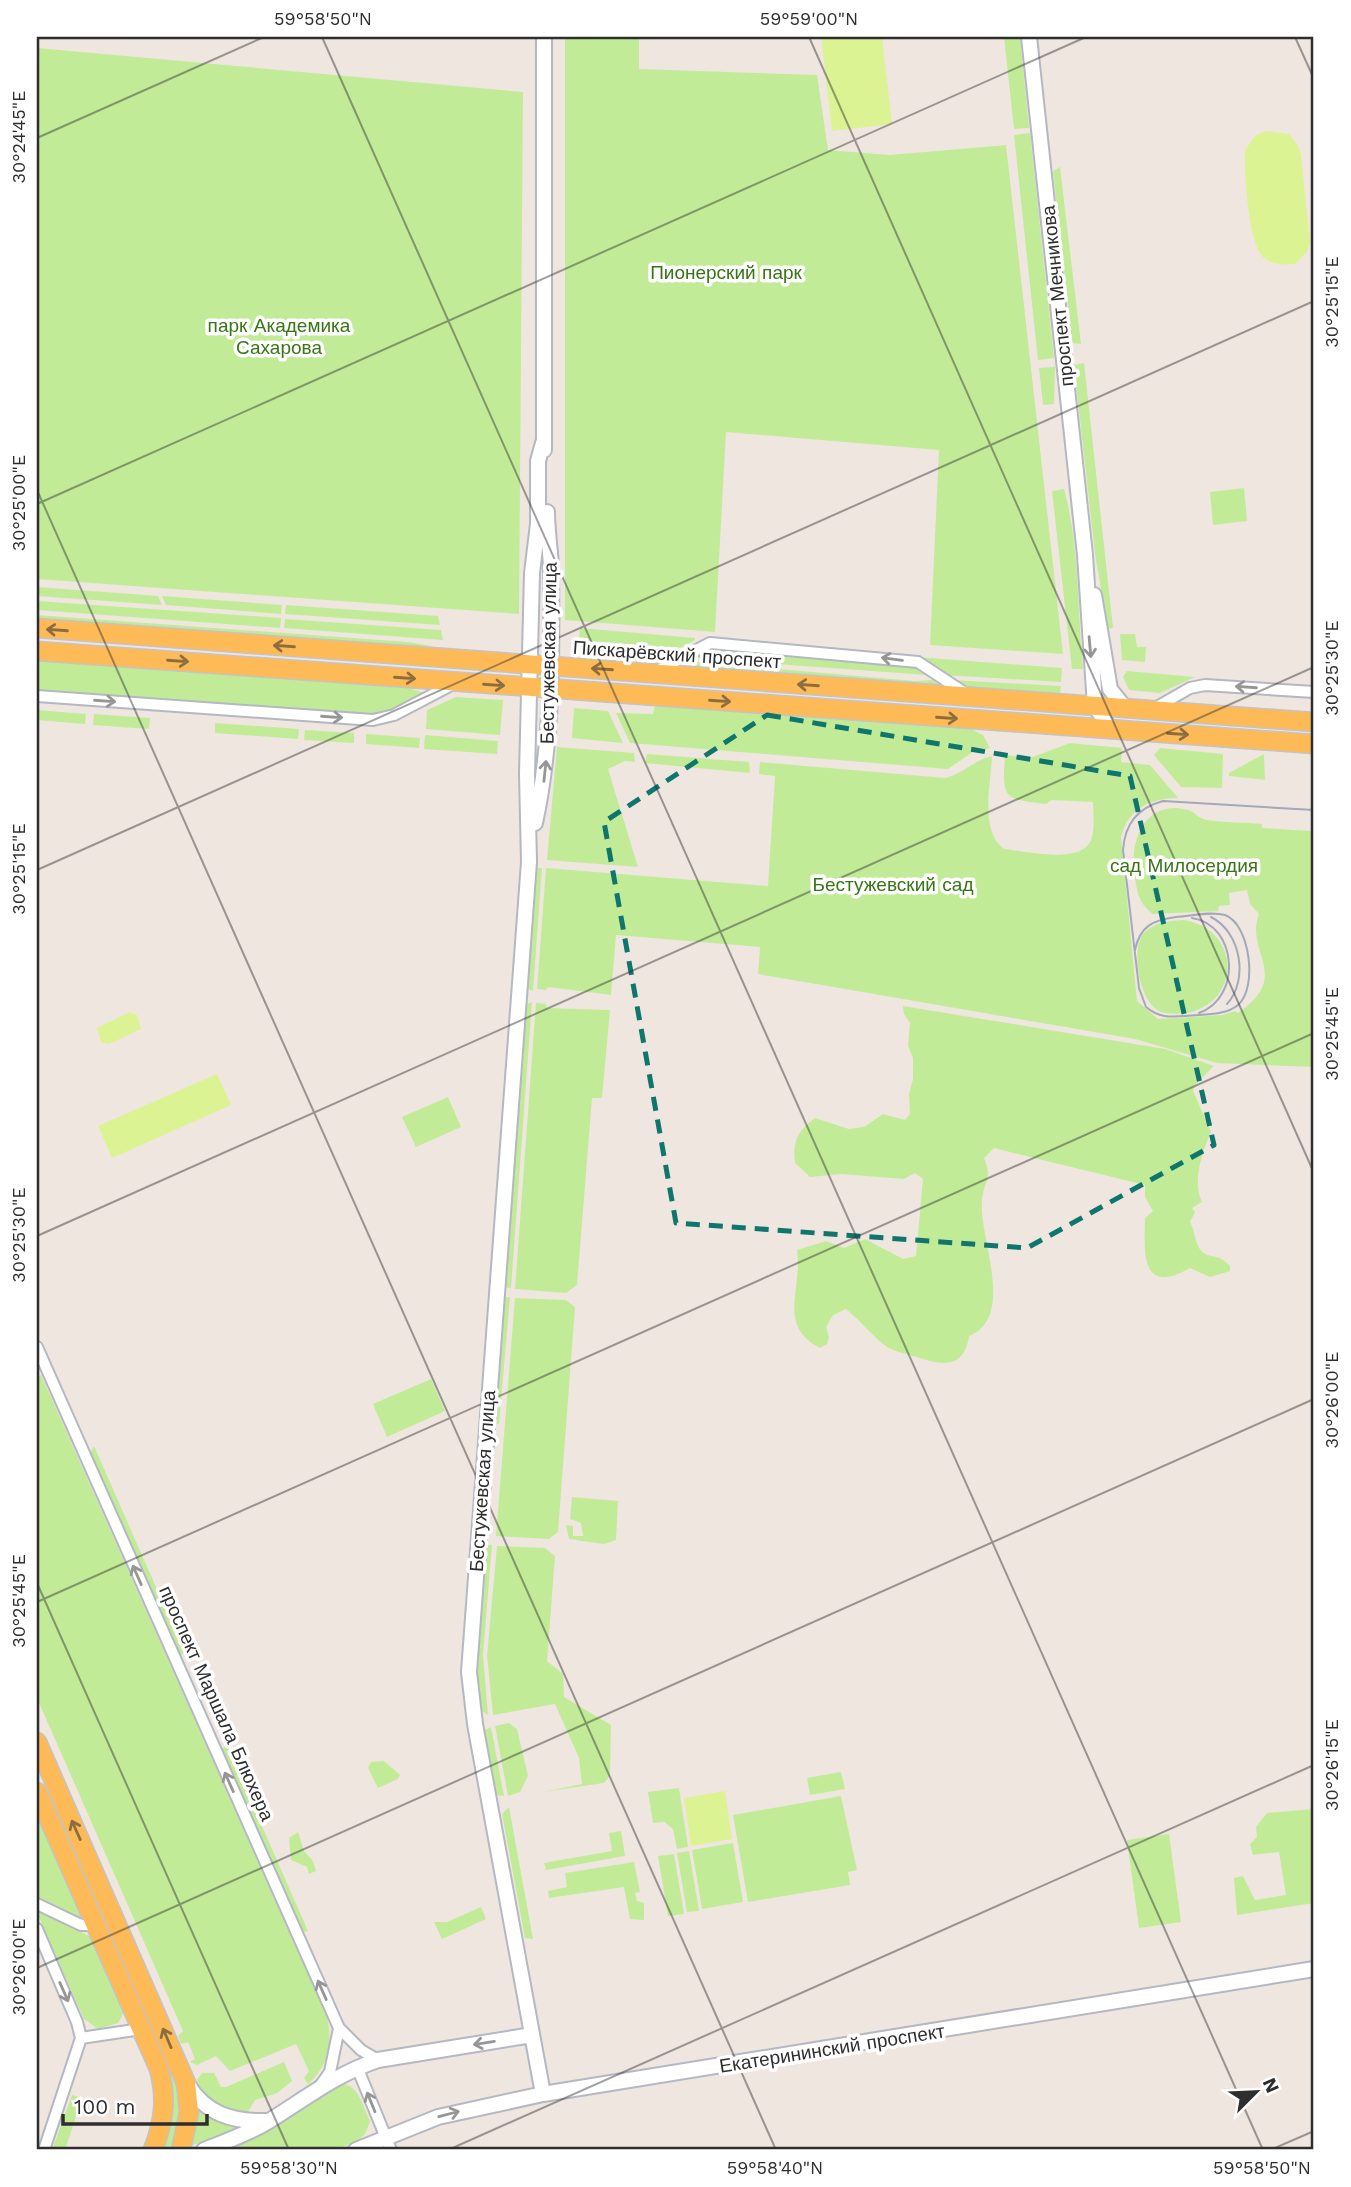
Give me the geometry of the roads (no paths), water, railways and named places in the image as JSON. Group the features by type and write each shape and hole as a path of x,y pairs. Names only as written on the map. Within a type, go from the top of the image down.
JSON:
{"main road":[{"name":"Пискарёвский проспект","path":"37,628 1314,722"},
{"path":"37,651 1314,744"},
{"path":"37,1742 187,2083 189,2112 181,2150"},
{"path":"37,1792 159,2069 165,2100 161,2128 153,2150"},
{"path":"96,1925 114,1917"}],"street":[{"name":"Бестужевская улица","path":"529,862 545,778 550,689 541,664 532,573 538,524 538,461 543,443 544,37"},
{"name":"проспект Мечникова","path":"1029,37 1085,555 1095,706 1110,729"},
{"name":"проспект Мечникова","path":"1085,555 1110,689 1126,709"},
{"path":"653,673 710,643 918,662 974,697"},
{"name":"Бестужевская улица","path":"541,664 531,688 527,774 529,862 469,1672 475,1724 543,2094"},
{"path":"37,696 373,720 394,715 456,682"},
{"path":"1150,711 1190,688 1205,685 1314,691"},
{"name":"проспект Маршала Блюхера","path":"37,1347 339,2028 361,2050 378,2060"},
{"path":"37,1903 81,1926 96,1925"},
{"path":"37,1929 77,2022 81,2038 44,2150"},
{"name":"Екатерининский проспект","path":"356,2150 388,2144 438,2118 543,2094 1314,1969"},
{"path":"320,2086 330,2072 339,2028"},
{"path":"81,2038 141,2029"},
{"path":"204,2150 268,2121 320,2086 356,2067 378,2060 532,2035"},
{"path":"356,2067 388,2144"},
{"path":"187,2083 194,2096 219,2115 250,2122 268,2121"}],"tram line":[{"path":"1135,950 1140,935 1154,922 1200,914 1225,915 1234,921 1240,930 1248,957 1248,985 1244,997 1233,1009 1206,1015 1175,1017 1160,1015 1146,1007 1139,988 1123,850 1126,832 1139,813 1163,801 1314,810"},
{"path":"1211,917 1229,934 1238,957 1238,982 1227,1004"},
{"path":"1192,918 1207,923 1219,934 1226,947 1229,962 1223,993 1213,1005 1199,1013"}],"park label":[{"name":"Пионерский парк","path":"726,272"},
{"name":"парк Академика Сахарова","path":"279,336"},
{"name":"сад Милосердия","path":"1184,865"},
{"name":"Бестужевский сад","path":"893,884"}]}
